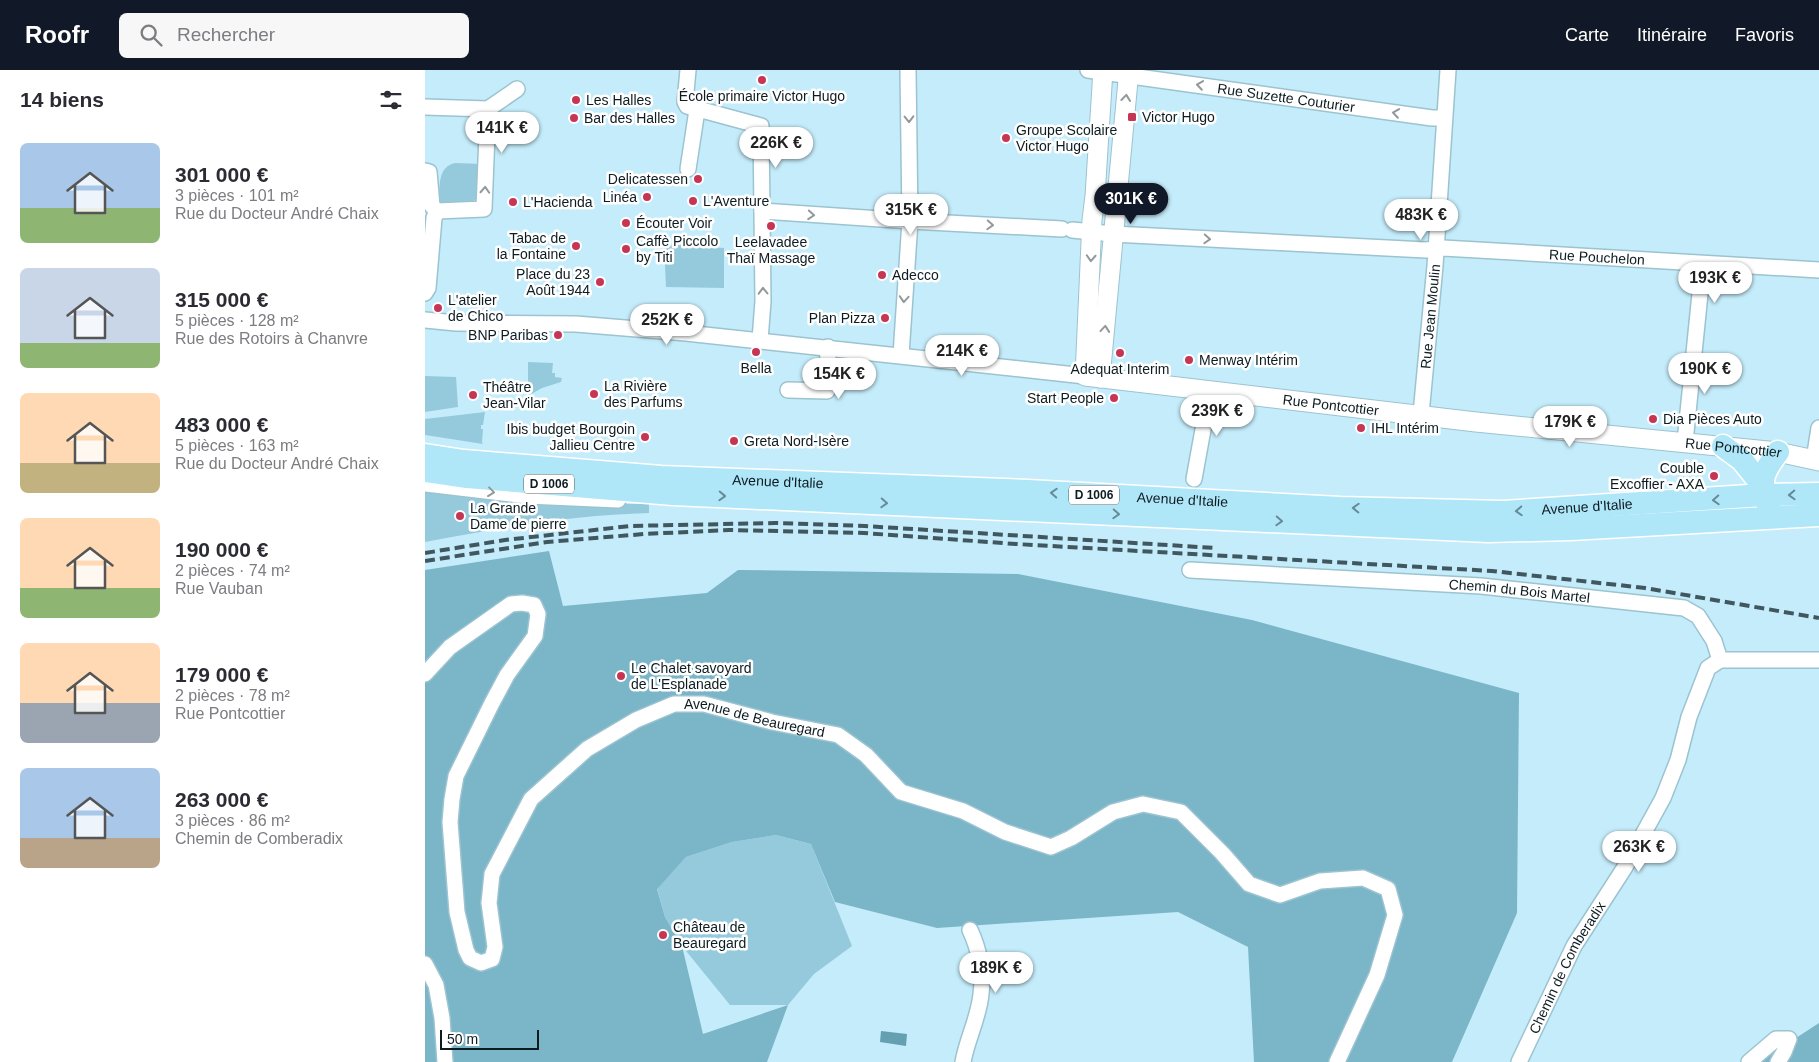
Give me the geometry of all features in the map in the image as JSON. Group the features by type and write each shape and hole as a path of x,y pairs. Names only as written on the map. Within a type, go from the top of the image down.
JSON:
{"main road":[{"path":"1723,446 1741,460 1763,490 1772,517"},
{"path":"1763,490 1764,475 1778,452"},
{"name":"Avenue d'Italie","path":"425,455 464,461 661,477 1028,491 1349,508 1503,512 1763,490 1819,494"},
{"name":"Avenue d'Italie","path":"425,471 467,478 673,494 1488,531 1571,529 1819,515"}],"street":[{"path":"688,70 685,102 692,108 761,126 763,300 761,340"},
{"path":"901,355 910,221 908,70"},
{"path":"1093,377 1092,231 1098,70"},
{"name":"Rue Suzette Couturier","path":"1098,70 1128,72 1432,118 1444,118"},
{"name":"Rue Jean Moulin","path":"1421,414 1436,249 1448,70"},
{"path":"1093,377 1113,234 1128,72"},
{"path":"425,107 488,109 517,89"},
{"path":"688,169 692,108"},
{"path":"437,212 484,209 488,109"},
{"path":"425,171 429,172 432,206 437,212"},
{"path":"427,291 433,218 437,212"},
{"name":"Rue Pouchelon","path":"762,212 1067,229 1113,234 1427,250 1443,248 1819,270"},
{"path":"1685,442 1703,264"},
{"name":"Rue Pontcottier","path":"425,320 466,323 576,324 761,340 1421,414 1476,422 1778,452 1817,461"},
{"path":"789,390 827,391 835,348"},
{"path":"1194,479 1210,391"},
{"path":"1817,461 1819,428"},
{"path":"425,484 546,497 649,501 673,494"},
{"name":"Chemin du Bois Martel","path":"1190,570 1481,586 1684,608 1698,616 1714,641 1720,660"},
{"name":"Avenue de Beauregard","path":"425,674 451,647 511,604 522,602 534,605 538,614 535,636 507,675 492,703 456,776 452,799 449,822 457,912 466,950 471,958 481,963 492,959 495,947 489,902 492,874 531,799 587,749 636,720 674,704 704,704 772,722 838,735 866,755 901,792 963,811 1005,832 1051,847 1071,838 1113,812 1143,804 1181,812 1222,853 1249,884 1280,895 1320,882 1363,878 1388,889 1395,915 1377,975 1337,1062"},
{"path":"1720,660 1819,660"},
{"name":"Chemin de Comberadix","path":"1519,1062 1574,946 1625,867 1663,798 1678,760 1689,716 1708,668 1720,660"},
{"path":"963,1062 981,994 980,963 975,941 970,930"},
{"path":"425,964 437,993 442,1018 445,1062"},
{"path":"1749,1062 1776,1039 1789,1039 1778,1062"}],"shaded area":[{"path":"455,163 482,164 480,196 471,203 439,202 442,173 449,165"},
{"path":"664,244 724,248 724,288 666,287"},
{"path":"528,362 553,363 552,373 555,373 555,377 562,378 561,382 542,388 528,396"},
{"path":"425,376 456,377 458,407 425,412"},
{"path":"485,412 483,425 481,425 481,429 483,429 483,444 425,435 425,419"},
{"path":"425,489 611,504 649,504 649,513 565,519 425,542"},
{"path":"549,551 563,606 707,593 738,570 1018,574 1252,620 1519,693 1517,913 1452,1062 1254,1062 1248,947 1178,912 937,928 835,902 811,844 776,835 732,842 686,857 657,889 665,917 682,946 703,1034 788,1005 767,1062 425,1062 425,570"},
{"path":"776,835 811,844 852,946 814,974 788,1005 730,1005 682,946 665,917 657,888 686,857 732,842"},
{"path":"1819,1023 1819,1062 1759,1062"},
{"path":"881,1031 907,1034 906,1046 880,1042"}],"railway":[{"path":"425,553 505,540 630,526 775,523 865,526 1215,548"},
{"path":"425,561 547,542 644,534 729,530 864,533 1016,544 1492,571 1645,588 1819,618"}],"place":[{"name":"École primaire Victor Hugo","path":"762,80"},
{"name":"Les Halles","path":"576,100"},
{"name":"Victor Hugo","path":"1132,117"},
{"name":"Bar des Halles","path":"574,118"},
{"name":"Groupe Scolaire Victor Hugo","path":"1006,138"},
{"name":"Delicatessen","path":"698,179"},
{"name":"Linéa","path":"647,197"},
{"name":"L'Aventure","path":"693,201"},
{"name":"L'Hacienda","path":"513,202"},
{"name":"Écouter Voir","path":"626,223"},
{"name":"Leelavadee Thaï Massage","path":"771,226"},
{"name":"Tabac de la Fontaine","path":"576,246"},
{"name":"Caffè Piccolo by Titi","path":"626,249"},
{"name":"Adecco","path":"882,275"},
{"name":"Place du 23 Août 1944","path":"600,282"},
{"name":"L'atelier de Chico","path":"438,308"},
{"name":"Plan Pizza","path":"885,318"},
{"name":"BNP Paribas","path":"558,335"},
{"name":"Bella","path":"756,352"},
{"name":"Adequat Interim","path":"1120,353"},
{"name":"Menway Intérim","path":"1189,360"},
{"name":"La Rivière des Parfums","path":"594,394"},
{"name":"Théâtre Jean-Vilar","path":"473,395"},
{"name":"Start People","path":"1114,398"},
{"name":"Dia Pièces Auto","path":"1653,419"},
{"name":"IHL Intérim","path":"1361,428"},
{"name":"Ibis budget Bourgoin Jallieu Centre","path":"645,437"},
{"name":"Greta Nord-Isère","path":"734,441"},
{"name":"Couble Excoffier - AXA","path":"1714,476"},
{"name":"La Grande Dame de pierre","path":"460,516"},
{"name":"Le Chalet savoyard de L'Esplanade","path":"621,676"},
{"name":"Château de Beauregard","path":"663,935"}]}
